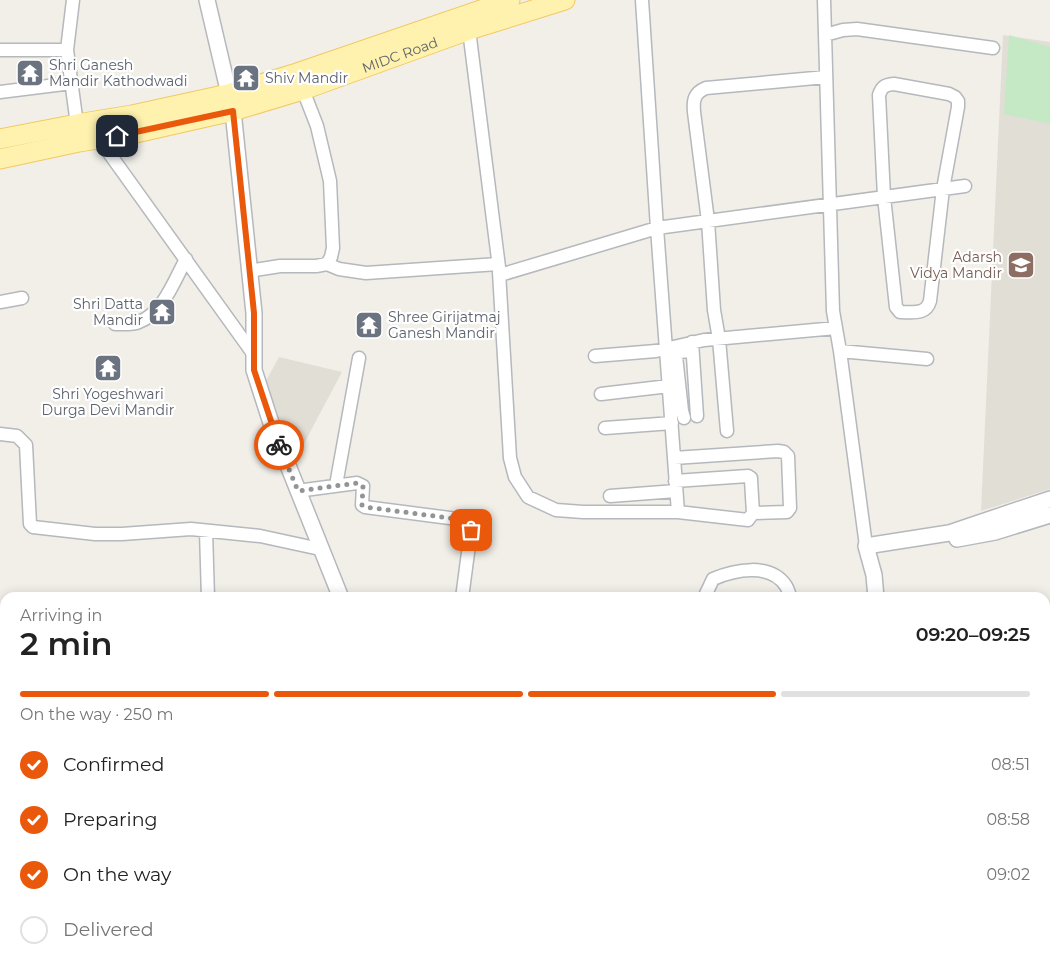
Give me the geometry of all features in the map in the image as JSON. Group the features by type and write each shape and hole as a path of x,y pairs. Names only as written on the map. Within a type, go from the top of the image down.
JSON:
{"main road":[{"name":"MIDC Road","path":"0,139 78,133 99,139 136,133 230,102 297,72 510,0"},
{"name":"MIDC Road","path":"0,158 132,115 303,90 469,30 565,0"}],"street":[{"path":"73,0 68,50 78,133"},
{"path":"207,0 230,102 254,313 254,370 271,423 338,592"},
{"path":"642,0 667,348 672,364 677,416 674,458 678,512"},
{"path":"824,0 833,311 867,551 874,575 875,592"},
{"path":"825,35 843,30 857,29 993,48"},
{"path":"469,30 500,275 657,228 966,186"},
{"path":"0,50 68,50"},
{"path":"727,431 719,340 714,310 708,221 694,112 696,94 706,88 826,77"},
{"path":"0,92 72,83"},
{"path":"894,84 949,94 958,101 957,118 944,189 928,307 924,311 900,312 896,307 884,197 879,95 882,88 886,85 894,84"},
{"path":"303,90 317,126 330,181 333,248 327,264"},
{"path":"99,139 254,355"},
{"path":"115,324 138,322 152,314 164,301 186,259"},
{"path":"249,272 280,266 316,266 327,264 339,269 366,273 499,268"},
{"path":"499,268 510,458 515,477 528,497 556,510 583,512 678,512 748,520 753,513 751,478 748,476 610,496"},
{"path":"0,302 22,298"},
{"path":"672,364 677,353 704,340 836,328"},
{"path":"595,356 692,346"},
{"path":"692,346 698,416"},
{"path":"840,351 928,359"},
{"path":"336,485 359,358"},
{"path":"601,394 673,389"},
{"path":"605,428 677,416"},
{"path":"0,434 17,436 26,445 31,527 95,534 191,529 206,530 275,539 320,549"},
{"path":"674,458 784,452 788,456 790,510 787,512 753,513"},
{"path":"298,491 336,485 360,484 363,486 362,505 365,507 469,522 471,530 463,592"},
{"path":"867,551 949,533 1050,499"},
{"path":"867,551 995,532 1050,515"},
{"path":"206,530 208,592"},
{"path":"707,592 713,579 727,573 746,570 763,571 777,578 786,586 788,592"}],"shaded area":[{"name":"Adarsh Vidya Mandir","path":"1003,35 1050,42 1050,489 981,511"},
{"path":"279,357 342,372 292,466 261,390"}],"green space":[{"path":"1009,35 1050,47 1050,124 1004,114"}],"way so far":[{"path":"279,445 298,491 357,483 363,486 362,505 365,507 465,520 469,522 471,530"}],"place":[{"name":"Shri Ganesh Mandir Kathodwadi","path":"30,73"},
{"name":"Shiv Mandir","path":"246,78"},
{"name":"Adarsh Vidya Mandir","path":"1021,265"},
{"name":"Shri Datta Mandir","path":"162,312"},
{"name":"Shree Girijatmaj Ganesh Mandir","path":"369,325"},
{"name":"Shri Yogeshwari Durga Devi Mandir","path":"108,368"}],"route":[{"path":"117,136 233,111 254,313 254,370 279,445"}]}
